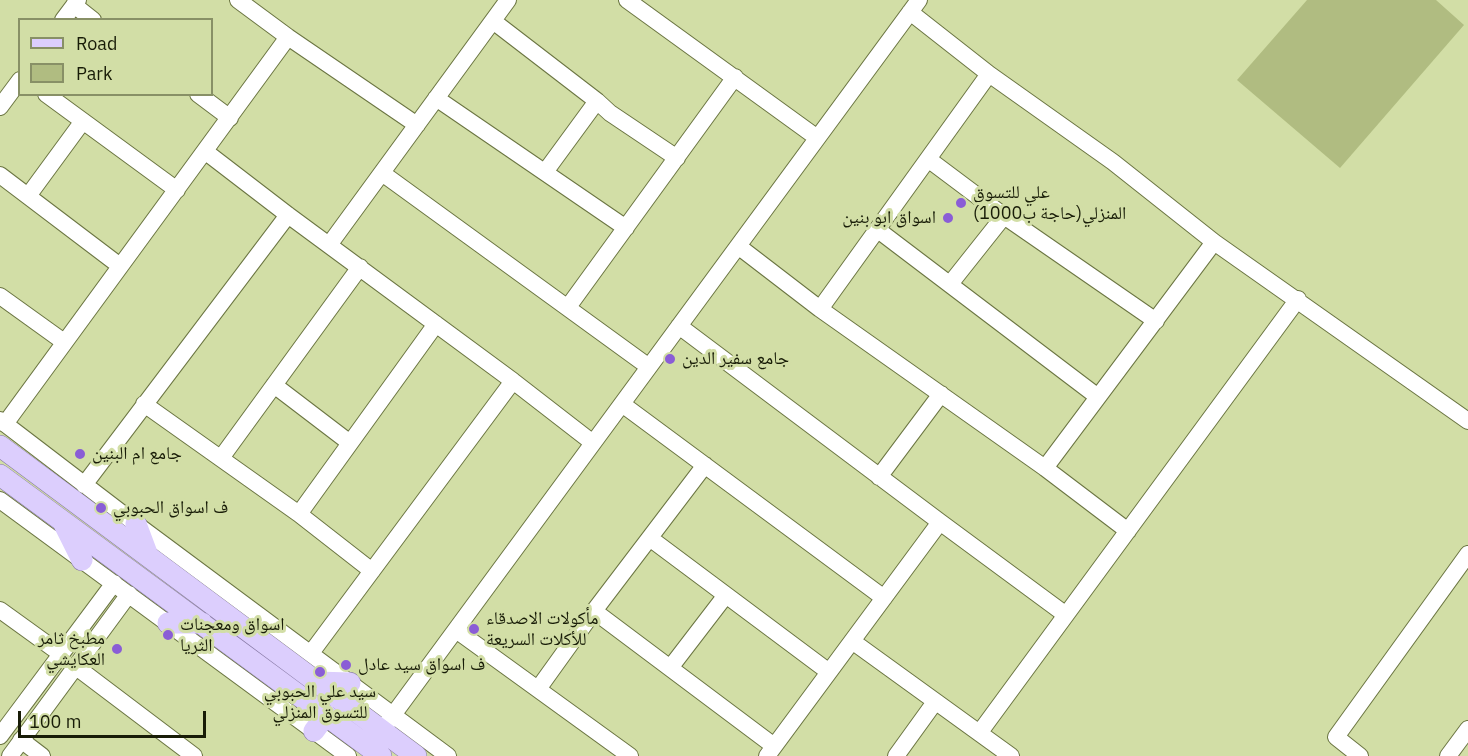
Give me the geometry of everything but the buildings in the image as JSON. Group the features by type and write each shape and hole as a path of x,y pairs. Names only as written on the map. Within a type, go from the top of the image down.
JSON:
{"main road":[{"path":"0,446 316,682 387,723 416,756"},
{"path":"0,475 202,623 320,723 374,754"},
{"path":"63,521 82,560"},
{"path":"136,524 148,557"},
{"path":"168,623 202,623"},
{"path":"316,682 350,683"}],"street":[{"path":"238,0 417,125"},
{"path":"329,245 508,0"},
{"path":"627,0 816,137"},
{"path":"65,18 76,3 91,18"},
{"path":"387,723 914,6 988,74 1113,162 1214,242 1468,421"},
{"path":"493,21 625,124 677,158"},
{"path":"288,37 206,152 2,422 350,683 387,723 448,756"},
{"path":"820,309 988,74"},
{"path":"568,308 735,77"},
{"path":"0,107 18,83"},
{"path":"49,96 177,190"},
{"path":"201,96 230,118"},
{"path":"436,98 626,228"},
{"path":"545,172 597,101"},
{"path":"28,196 82,121"},
{"path":"206,152 593,443"},
{"path":"928,159 1004,216 1156,321"},
{"path":"382,173 649,367"},
{"path":"0,175 120,266"},
{"path":"84,485 288,215"},
{"path":"950,284 1004,216"},
{"path":"878,230 1098,397"},
{"path":"1045,468 1214,242"},
{"path":"738,246 820,309 1045,468 1128,531"},
{"path":"221,458 360,267"},
{"path":"0,296 64,342"},
{"path":"980,732 1298,299"},
{"path":"299,514 436,324"},
{"path":"679,326 1066,615"},
{"path":"311,653 513,381"},
{"path":"274,386 350,442"},
{"path":"879,477 941,394"},
{"path":"144,404 299,514 372,571"},
{"path":"622,404 884,598"},
{"path":"538,689 705,465"},
{"path":"0,500 168,623 320,723 348,756"},
{"path":"594,611 670,668 770,751 939,522"},
{"path":"651,538 829,672"},
{"path":"1360,756 1336,737 1468,554"},
{"path":"0,736 114,583"},
{"path":"10,756 129,594"},
{"path":"670,668 726,595"},
{"path":"0,610 61,654"},
{"path":"456,630 630,756"},
{"path":"852,641 1011,756"},
{"path":"75,666 194,756"},
{"path":"896,756 935,702"},
{"path":"1448,756 1468,729"},
{"path":"21,740 42,756"}],"green space":[{"path":"1307,0 1436,0 1464,25 1340,168 1237,80"}],"place":[{"name":"علي للتسوق المنزلي(حاجة ب1000)","path":"961,203"},
{"name":"اسواق ابو بنين","path":"948,218"},
{"name":"جامع سفير الدين","path":"670,359"},
{"name":"جامع ام البنين","path":"80,454"},
{"name":"ف اسواق الحبوبي","path":"101,508"},
{"name":"مأكولات الاصدقاء للأكلات السريعة","path":"474,629"},
{"name":"اسواق ومعجنات الثريا","path":"168,635"},
{"name":"مطبخ ثامر العكايشي","path":"117,649"},
{"name":"ف اسواق سيد عادل","path":"346,665"},
{"name":"سيد علي الحبوبي للتسوق المنزلي","path":"320,672"}]}
